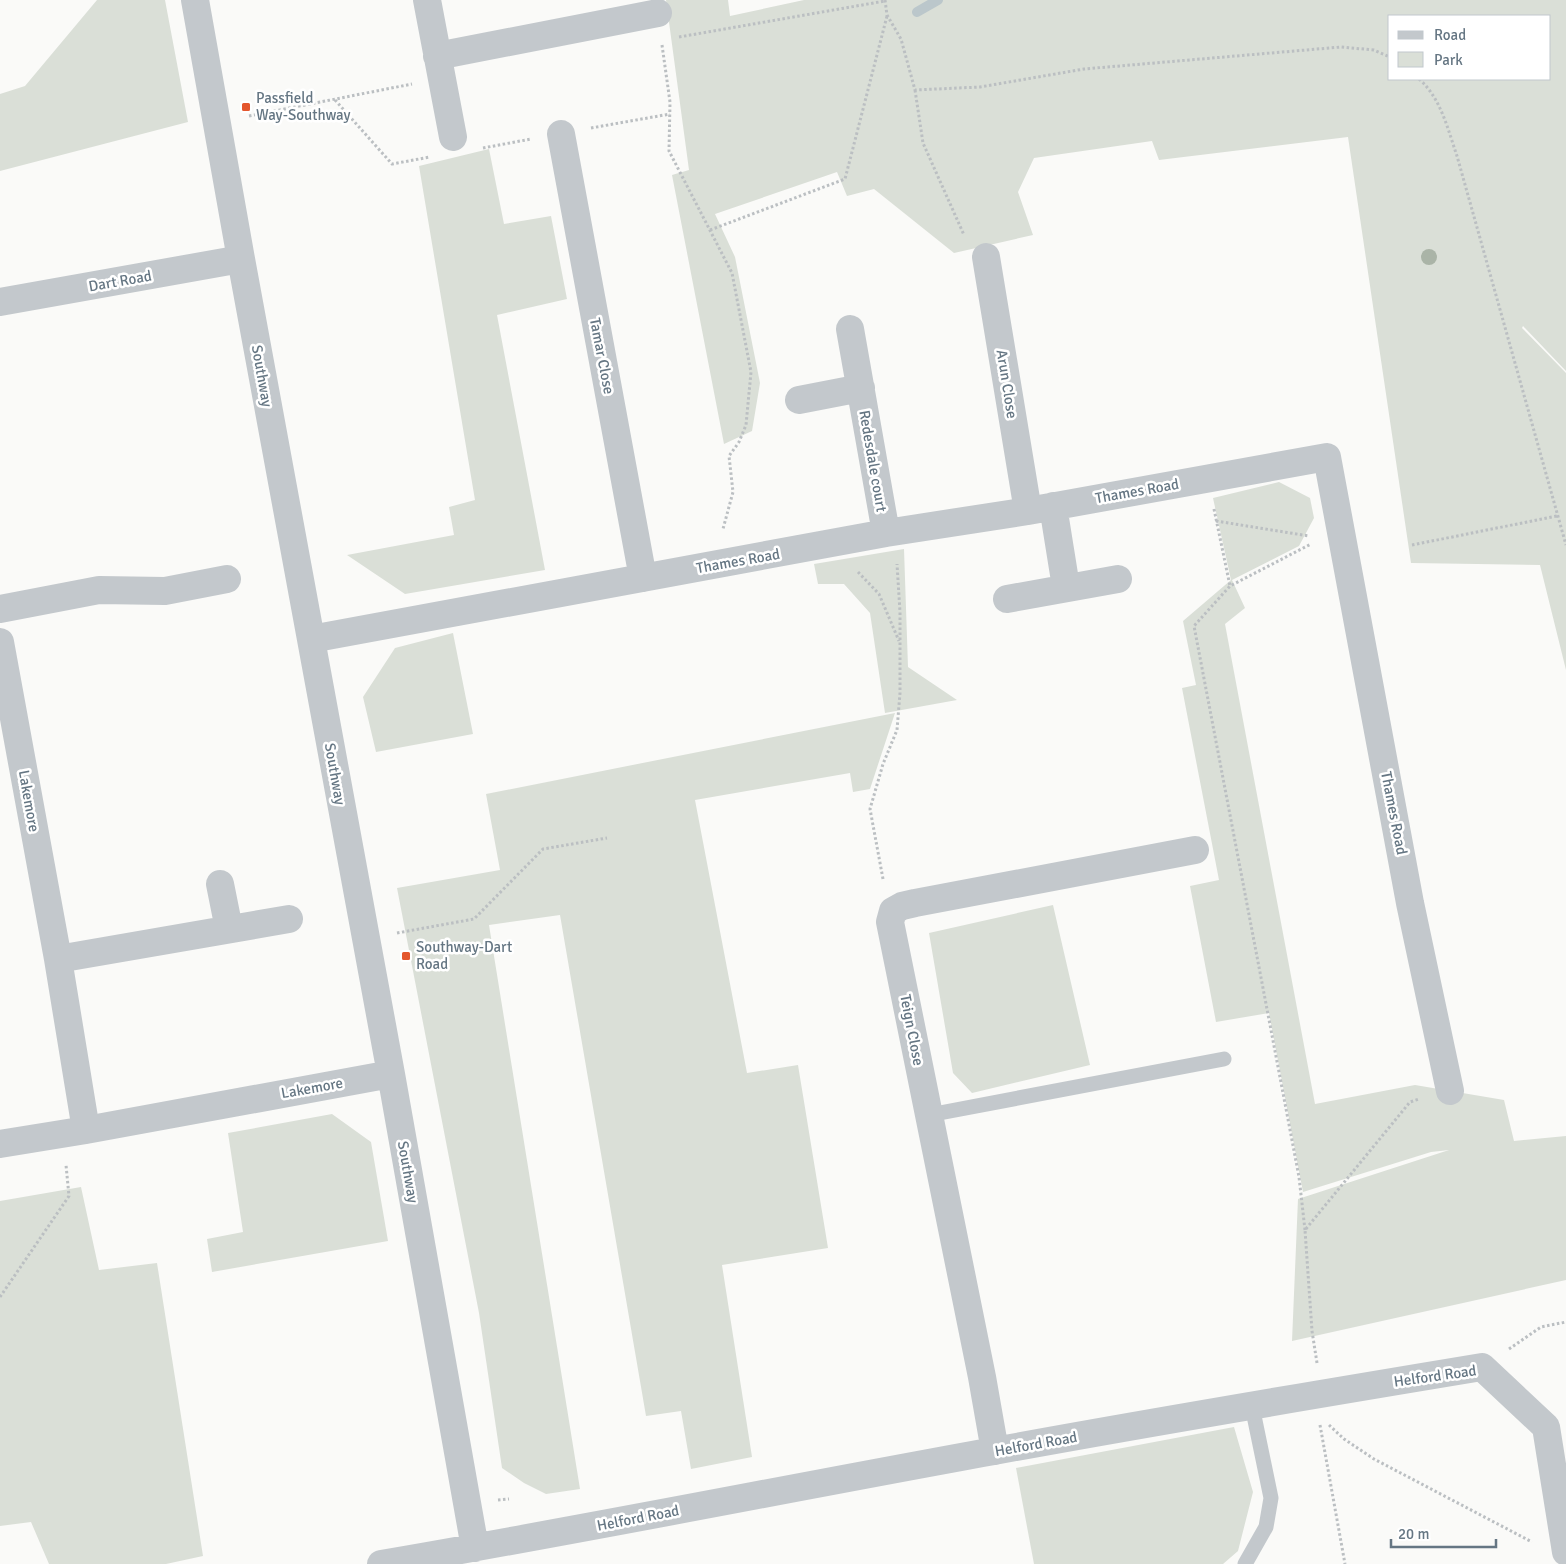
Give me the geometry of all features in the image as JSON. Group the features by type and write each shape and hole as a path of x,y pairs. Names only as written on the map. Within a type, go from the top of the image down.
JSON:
{"street":[{"name":"Southway","path":"195,0 391,1074 475,1548"},
{"path":"427,0 456,147"},
{"path":"439,67 658,13"},
{"name":"Tamar Close","path":"561,134 643,578"},
{"name":"Arun Close","path":"977,249 1040,508 1066,587"},
{"name":"Dart Road","path":"0,302 241,259"},
{"name":"Redesdale court","path":"850,329 886,533"},
{"path":"799,400 861,388"},
{"name":"Thames Road","path":"311,639 886,533 1040,508 1327,457 1333,543 1410,903 1439,1093"},
{"path":"1007,599 1118,578"},
{"path":"0,609 99,590 166,591 227,579"},
{"name":"Lakemore","path":"0,642 58,959 76,1132"},
{"path":"894,911 902,906 915,903 1195,850"},
{"path":"220,884 229,929"},
{"name":"Teign Close","path":"894,911 890,922 995,1451"},
{"path":"58,959 289,919"},
{"name":"Lakemore","path":"0,1144 76,1132 391,1074"},
{"name":"Helford Road","path":"381,1564 995,1451 1321,1393 1482,1367 1546,1427 1566,1552"}],"lane":[{"path":"929,1115 1224,1059"},
{"path":"1245,1564 1266,1528 1271,1498 1252,1406"}],"path":[{"path":"661,40 885,0 887,15 900,39 915,90 923,143 977,249"},
{"path":"658,13 670,102 669,150 732,273 751,372 746,424 739,442 728,456 733,492 722,536"},
{"path":"710,230 845,179 887,15"},
{"path":"915,90 980,87 1084,69 1341,47 1374,50 1388,56"},
{"path":"241,117 335,100 439,67"},
{"path":"1420,80 1439,107 1457,156 1566,544"},
{"path":"335,100 392,164 456,147 561,134 670,114"},
{"path":"1212,503 1230,586"},
{"path":"1412,545 1558,516"},
{"path":"1216,521 1333,543"},
{"path":"886,533 896,553 900,612 900,693 897,730 883,764 870,809 880,871 894,911"},
{"path":"1321,1393 1312,1331 1305,1230 1299,1177 1194,626 1230,586 1333,543"},
{"path":"854,568 879,594 900,644"},
{"path":"391,934 474,919 543,849 607,838"},
{"path":"1305,1230 1410,1102 1439,1093"},
{"path":"0,1297 69,1196 64,1153 76,1132"},
{"path":"1482,1367 1540,1327 1566,1322"},
{"path":"1324,1421 1344,1439 1374,1459 1538,1545"},
{"path":"1320,1424 1345,1564"}],"green space":[{"path":"97,0 165,0 188,122 0,171 0,94 25,86"},
{"path":"666,0 728,0 730,16 804,0 1566,0 1566,371 1523,326 1522,328 1566,373 1566,670 1540,565 1411,563 1348,137 1159,160 1152,141 1034,158 1018,192 1033,235 954,253 874,189 847,196 837,172 715,214 735,257 760,383 752,431 724,444 672,175 689,170"},
{"path":"489,149 504,224 551,216 567,299 497,315 545,570 405,594 347,555 454,535 449,507 475,500 419,166"},
{"path":"1279,482 1310,498 1314,518 1299,546 1232,580 1245,608 1225,624 1315,1104 1415,1085 1504,1100 1514,1141 1566,1136 1566,1280 1292,1341 1298,1199 1449,1150 1431,1152 1303,1192 1269,1013 1216,1022 1190,886 1219,880 1182,688 1196,685 1183,621 1231,580 1213,498"},
{"path":"904,549 908,667 957,700 885,713 870,613 844,584 818,584 814,564"},
{"path":"453,633 473,734 376,752 363,697 395,648"},
{"path":"895,713 870,789 853,792 850,773 695,800 747,1073 798,1065 828,1248 722,1265 752,1457 691,1469 681,1411 646,1416 560,915 489,925 580,1489 546,1494 524,1483 502,1468 479,1313 397,888 500,870 486,794"},
{"path":"1053,905 1090,1065 972,1093 953,1073 929,933"},
{"path":"332,1114 371,1142 388,1241 212,1272 207,1239 243,1232 228,1133"},
{"path":"81,1187 99,1270 157,1263 203,1556 166,1564 49,1564 31,1522 0,1526 0,1201"},
{"path":"1234,1427 1253,1492 1238,1551 1223,1564 1034,1564 1016,1468"}],"waterway":[{"path":"917,12 938,0"}],"place":[{"name":"Passfield Way-Southway","path":"246,107"},
{"name":"Southway-Dart Road","path":"406,956"}]}
